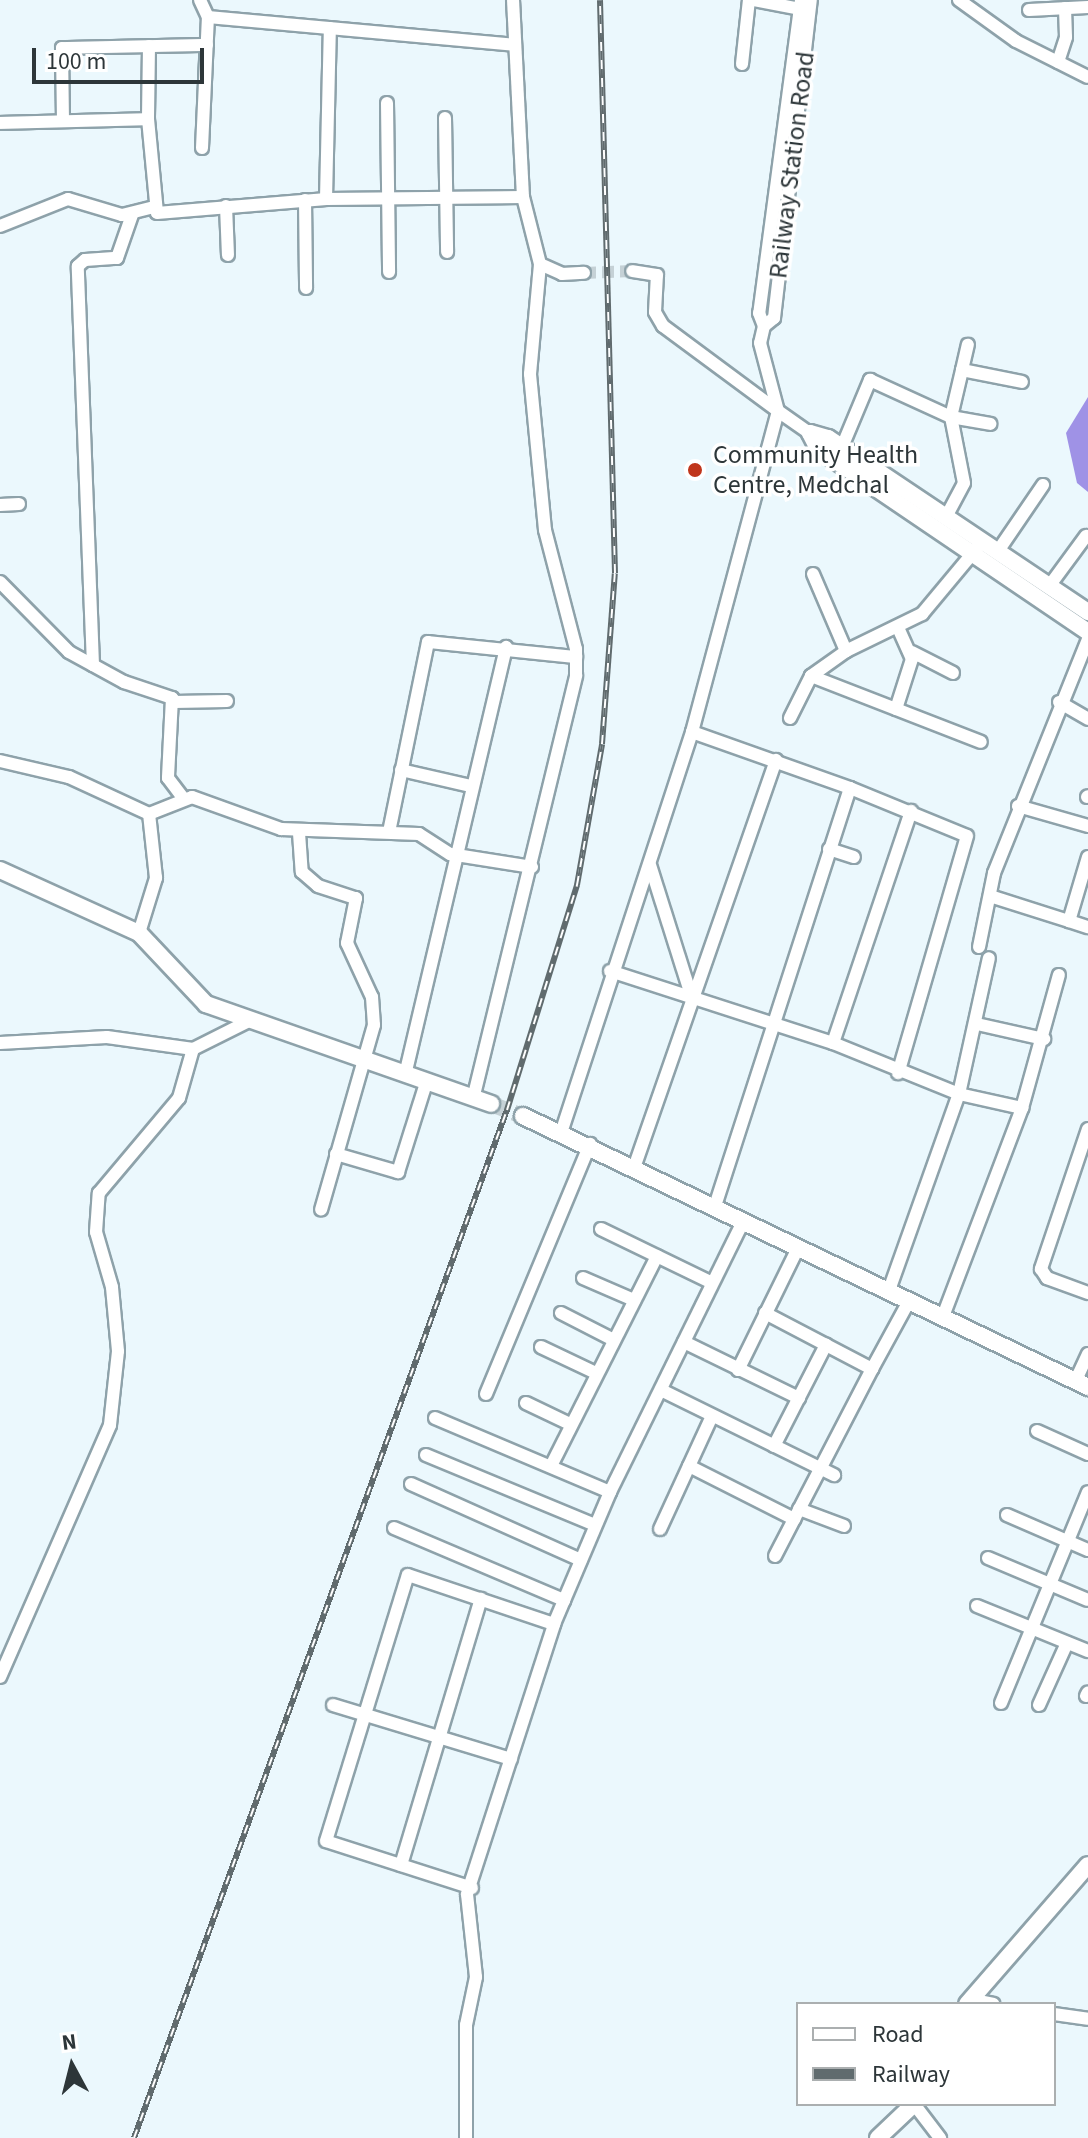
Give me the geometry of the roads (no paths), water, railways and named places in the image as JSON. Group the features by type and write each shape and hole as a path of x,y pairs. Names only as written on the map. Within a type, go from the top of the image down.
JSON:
{"street":[{"path":"200,0 208,17 202,148"},
{"path":"473,1099 532,867 576,657 545,530 530,374 540,264 523,197 513,0"},
{"path":"742,64 752,0 805,5"},
{"path":"959,0 1007,35 1088,77"},
{"name":"Railway Station Road","path":"778,411 760,343 764,326 774,318 805,5"},
{"path":"1029,10 1088,7"},
{"path":"1058,62 1066,37 1065,8"},
{"path":"208,17 514,45"},
{"path":"326,199 330,28"},
{"path":"63,121 62,48 207,45"},
{"path":"149,46 148,119 157,213 389,196 523,197"},
{"path":"387,103 389,272"},
{"path":"445,118 447,252"},
{"path":"0,123 148,119"},
{"path":"0,226 68,199 132,215 155,207"},
{"path":"305,200 306,288"},
{"path":"226,206 228,255"},
{"path":"93,665 78,266 85,260 117,258 132,215"},
{"path":"540,264 562,274 584,273"},
{"path":"632,271 653,271 657,279 658,321 810,433 842,447 946,517 1088,632"},
{"path":"539,283 550,283 562,274"},
{"path":"946,517 964,483 951,417 968,345"},
{"path":"962,370 1022,382"},
{"path":"842,447 870,380 951,417 990,424"},
{"path":"562,1130 610,971 650,865 692,732 778,411"},
{"path":"810,433 818,449 1050,585 1088,612"},
{"path":"790,718 811,676 846,651 922,614 1043,485"},
{"path":"0,505 19,504"},
{"path":"1050,585 1086,536"},
{"path":"813,574 846,651"},
{"path":"0,582 52,637 93,665 174,702 227,701"},
{"path":"898,628 912,652 953,673"},
{"path":"979,947 990,896 1018,806 1088,639"},
{"path":"389,832 428,642 506,647 576,657"},
{"path":"405,1075 506,647"},
{"path":"896,709 912,652"},
{"path":"811,676 981,742"},
{"path":"174,702 168,778 183,798 299,833 419,834 456,855 532,867"},
{"path":"1059,702 1088,719"},
{"path":"692,732 911,811 967,836 898,1073"},
{"path":"635,1165 776,760"},
{"path":"0,761 69,777 149,814 166,811 183,798"},
{"path":"401,770 471,786"},
{"path":"715,1205 771,1023 850,788"},
{"path":"1018,806 1088,826"},
{"path":"833,1043 911,811"},
{"path":"139,933 156,878 149,814"},
{"path":"299,833 302,872 318,886 348,893 358,904 347,943 372,997 374,1025 361,1058 321,1210"},
{"path":"829,849 854,857"},
{"path":"1069,921 1088,857"},
{"path":"650,865 692,998"},
{"path":"0,870 139,933 206,1004 491,1104"},
{"path":"990,896 1088,927"},
{"path":"888,1293 959,1094 977,1024 989,958"},
{"path":"610,971 833,1043 898,1073 959,1094 1022,1108"},
{"path":"942,1319 1022,1108 1044,1039 1059,975"},
{"path":"0,1043 107,1037 193,1049 251,1020"},
{"path":"977,1024 1044,1039"},
{"path":"0,1677 110,1425 118,1351 112,1287 96,1232 99,1193 179,1098 193,1049"},
{"path":"336,1154 398,1172 426,1083"},
{"path":"523,1116 562,1130 635,1165 908,1303 1081,1384 1088,1354"},
{"path":"1088,1129 1041,1269 1047,1278 1088,1293"},
{"path":"486,1394 590,1144"},
{"path":"466,2138 466,2025 476,1977 466,1903 554,1624 610,1492 744,1220"},
{"path":"601,1229 712,1283"},
{"path":"738,1370 798,1248"},
{"path":"551,1466 657,1256"},
{"path":"583,1278 634,1300"},
{"path":"775,1556 908,1303"},
{"path":"561,1313 614,1340"},
{"path":"765,1313 872,1369"},
{"path":"684,1342 799,1398"},
{"path":"774,1446 826,1345"},
{"path":"541,1347 596,1373"},
{"path":"661,1390 834,1475"},
{"path":"526,1403 570,1424"},
{"path":"660,1529 712,1416"},
{"path":"435,1418 610,1492"},
{"path":"1037,1431 1088,1454"},
{"path":"426,1455 595,1525"},
{"path":"689,1466 796,1514 844,1526"},
{"path":"411,1484 581,1560"},
{"path":"1001,1703 1087,1497"},
{"path":"1007,1515 1088,1550"},
{"path":"394,1528 564,1600"},
{"path":"988,1558 1088,1600"},
{"path":"472,1888 326,1841 408,1575 554,1624"},
{"path":"401,1865 481,1599"},
{"path":"977,1606 1088,1651"},
{"path":"1039,1705 1067,1643"},
{"path":"333,1705 511,1759"},
{"path":"968,2002 1088,1865"},
{"path":"1056,2014 1088,2019"},
{"path":"878,2138 912,2106"},
{"path":"916,2106 940,2138"}],"tunnel":[{"path":"584,273 632,271"},
{"path":"491,1104 523,1116"}],"railway":[{"path":"134,2138 507,1110 577,885 602,744 615,573 600,0"}],"place":[{"name":"Community Health Centre, Medchal","path":"695,470"}]}
